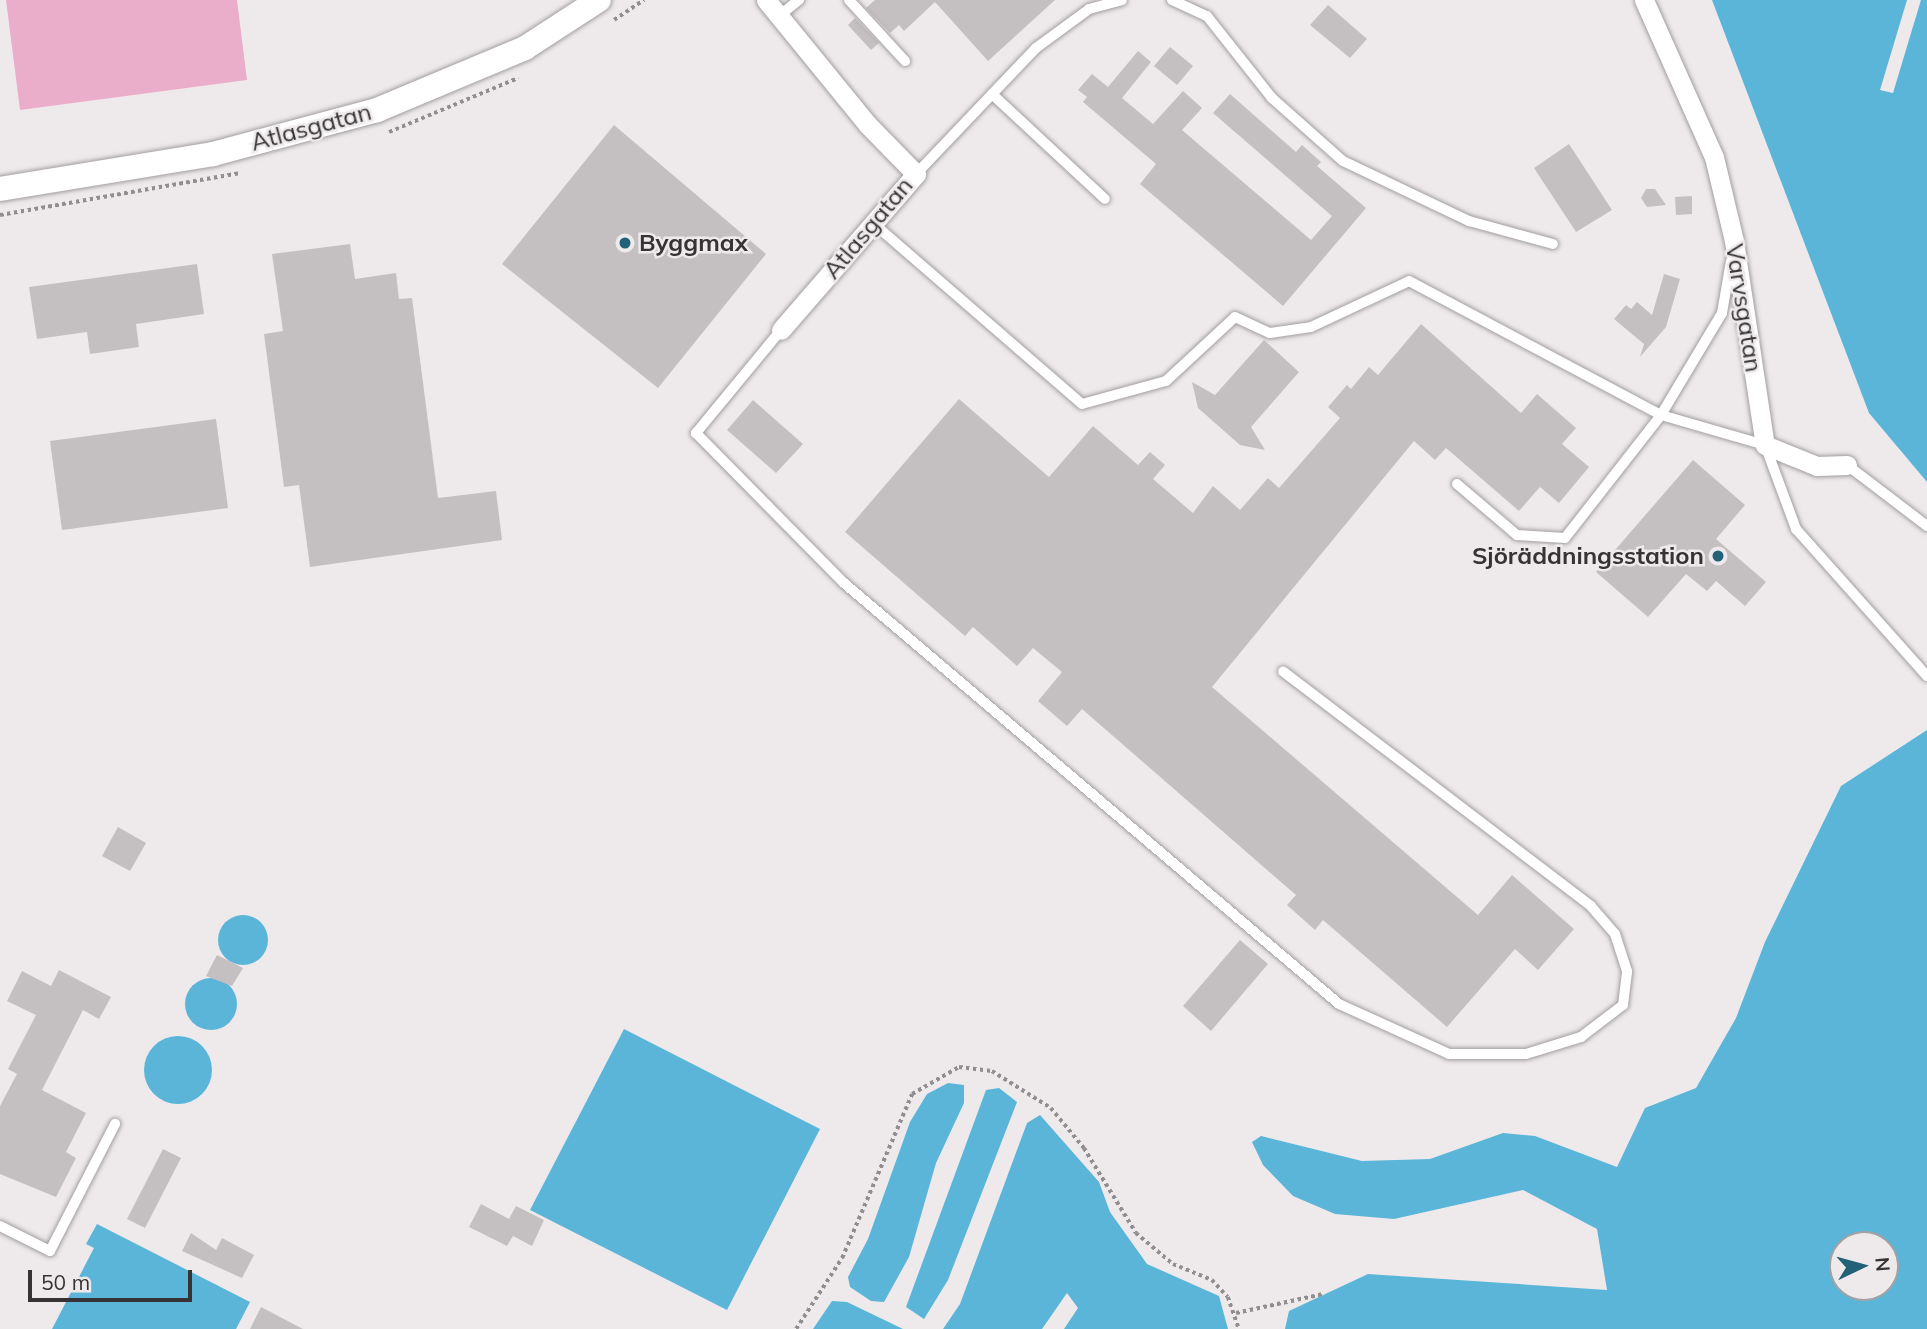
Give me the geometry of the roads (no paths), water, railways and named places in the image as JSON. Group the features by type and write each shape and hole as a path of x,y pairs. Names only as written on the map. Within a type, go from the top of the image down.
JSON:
{"street":[{"name":"Atlasgatan","path":"0,189 213,154 377,110 524,48 599,0"},
{"name":"Atlasgatan","path":"766,0 867,124 916,174 781,330"},
{"name":"Varvsgatan","path":"1644,0 1714,157 1734,241 1765,445"},
{"path":"1765,445 1817,466 1847,465"}],"lane":[{"path":"779,16 799,0"},
{"path":"849,0 905,61"},
{"path":"916,174 1036,48 1089,9 1122,0"},
{"path":"1172,0 1207,16 1272,98 1343,161 1469,221 1553,244"},
{"path":"992,94 1105,199"},
{"path":"873,223 1082,404 1166,381 1235,317 1270,333 1311,327 1409,281 1661,415 1765,445 1796,529 1927,676"},
{"path":"1457,484 1517,535 1565,538 1661,415 1722,313 1734,241"},
{"path":"781,330 696,433 844,583 1339,1004 1449,1054 1526,1055 1581,1037 1623,1004 1627,971 1619,946 1591,906 1283,671"},
{"path":"1847,465 1927,526"},
{"path":"0,1226 50,1251 116,1124"}],"water":[{"path":"1712,0 1927,0 1927,482 1869,413"},
{"path":"1927,730 1927,1329 1285,1329 1289,1311 1368,1274 1607,1290 1597,1229 1523,1190 1394,1219 1335,1214 1293,1196 1263,1165 1252,1142 1261,1136 1362,1161 1430,1159 1503,1133 1535,1136 1617,1167 1645,1108 1696,1088 1736,1018 1765,942 1841,786"},
{"path":"243,915 261,922 268,940 261,958 243,965 225,958 218,940 225,922"},
{"path":"211,978 221,980 229,986 235,994 235,1014 229,1022 221,1028 211,1030 201,1028 193,1022 187,1014 185,1004 187,994 193,986 201,980"},
{"path":"624,1029 820,1129 727,1310 530,1210"},
{"path":"178,1036 191,1039 202,1046 209,1057 212,1070 209,1083 202,1094 191,1101 178,1104 165,1101 154,1094 147,1083 144,1070 147,1057 154,1046 165,1039"},
{"path":"948,1083 964,1085 964,1103 936,1163 909,1257 884,1302 871,1301 850,1287 848,1277 868,1239 910,1122 927,1094"},
{"path":"999,1088 1017,1102 948,1280 924,1319 906,1307 986,1090"},
{"path":"1040,1115 1099,1182 1110,1212 1147,1264 1219,1296 1228,1329 1064,1329 1078,1308 1067,1293 1042,1329 943,1329 960,1304 1027,1123"},
{"path":"97,1224 250,1302 236,1329 52,1329 94,1248 86,1244"},
{"path":"832,1301 847,1302 903,1329 813,1329"}],"place":[{"name":"Byggmax","path":"625,243"},
{"name":"Sjöräddningsstation","path":"1718,556"}]}
